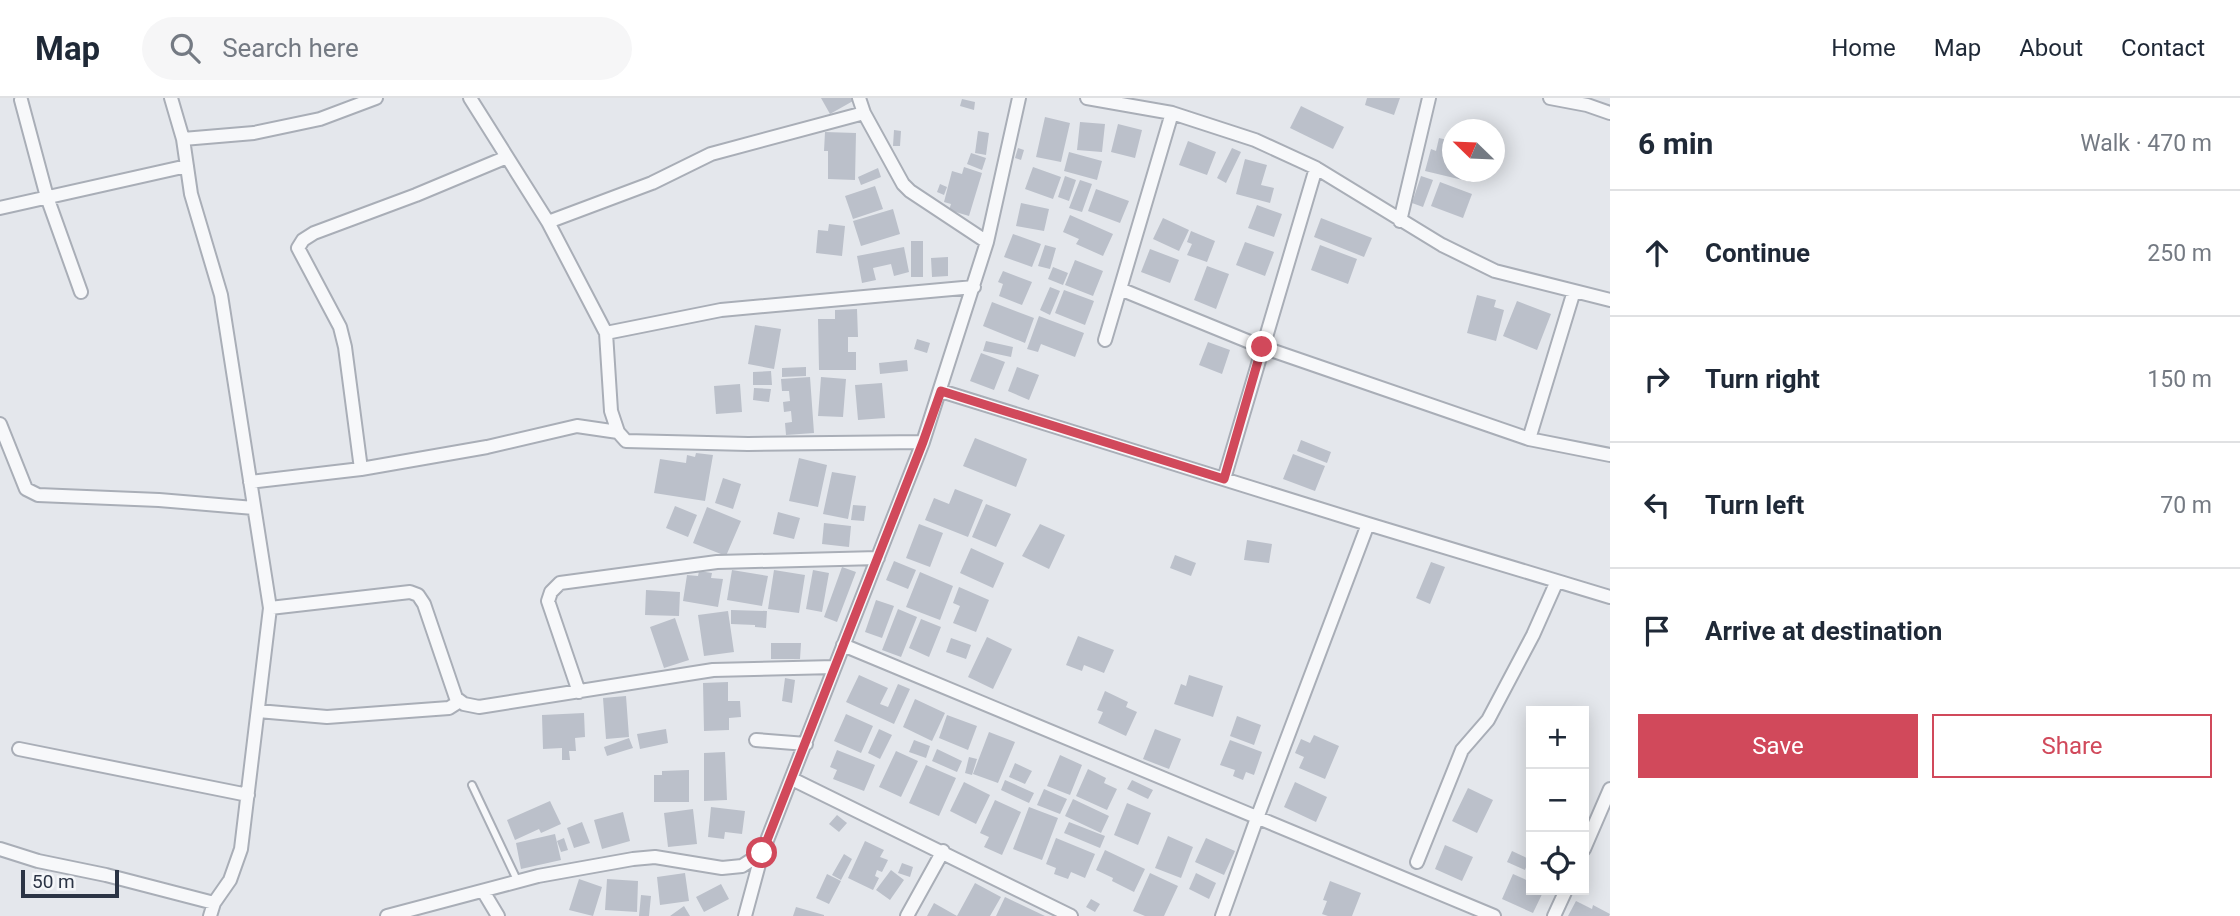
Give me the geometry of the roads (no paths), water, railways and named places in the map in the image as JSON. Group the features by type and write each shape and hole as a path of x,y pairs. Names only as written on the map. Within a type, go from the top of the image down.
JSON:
{"street":[{"path":"171,98 183,139 191,194 221,295 270,608 241,849 230,880 214,903 210,916"},
{"path":"183,139 254,132 320,119 376,98"},
{"path":"470,98 548,222 607,333 611,411 618,432 626,440 721,444 923,442"},
{"path":"859,98 864,113 903,184 987,242"},
{"path":"745,916 762,853 941,391 987,242 1020,98"},
{"path":"1087,98 1172,113 1255,140 1315,168 1441,245 1495,271 1610,300"},
{"path":"1401,221 1429,98"},
{"path":"1550,98 1587,105 1610,113"},
{"path":"21,100 47,197 81,292"},
{"path":"548,222 652,183 711,154 864,113"},
{"path":"1105,340 1172,113"},
{"path":"361,469 345,346 340,327 298,248 303,240 314,233 507,157"},
{"path":"0,208 187,166"},
{"path":"1224,479 1315,168"},
{"path":"607,333 721,310 974,287"},
{"path":"1120,289 1262,347 1529,439 1610,455"},
{"path":"1529,439 1574,291"},
{"path":"941,391 1610,597"},
{"path":"0,424 26,489 38,495 159,500 254,508"},
{"path":"250,482 361,469 487,447 577,426 618,432"},
{"path":"1223,916 1257,818 1368,524"},
{"path":"579,692 548,601 551,592 561,583 717,562 878,558"},
{"path":"1417,862 1462,750 1488,720 1533,635 1557,581"},
{"path":"270,608 410,593 418,595 425,604 456,698 479,707 713,670 835,667"},
{"path":"843,645 1494,916"},
{"path":"258,711 327,717 449,708 460,701"},
{"path":"755,740 806,744"},
{"path":"19,749 248,795"},
{"path":"792,779 1071,916"},
{"path":"1589,837 1610,789"},
{"path":"0,849 38,861 106,875 214,903"},
{"path":"907,916 943,851"},
{"path":"387,916 518,882 633,859 655,858 722,868 741,866 762,853"},
{"path":"483,891 498,916"},
{"path":"1554,916 1564,895"}],"lane":[{"path":"472,785 518,882"}]}
